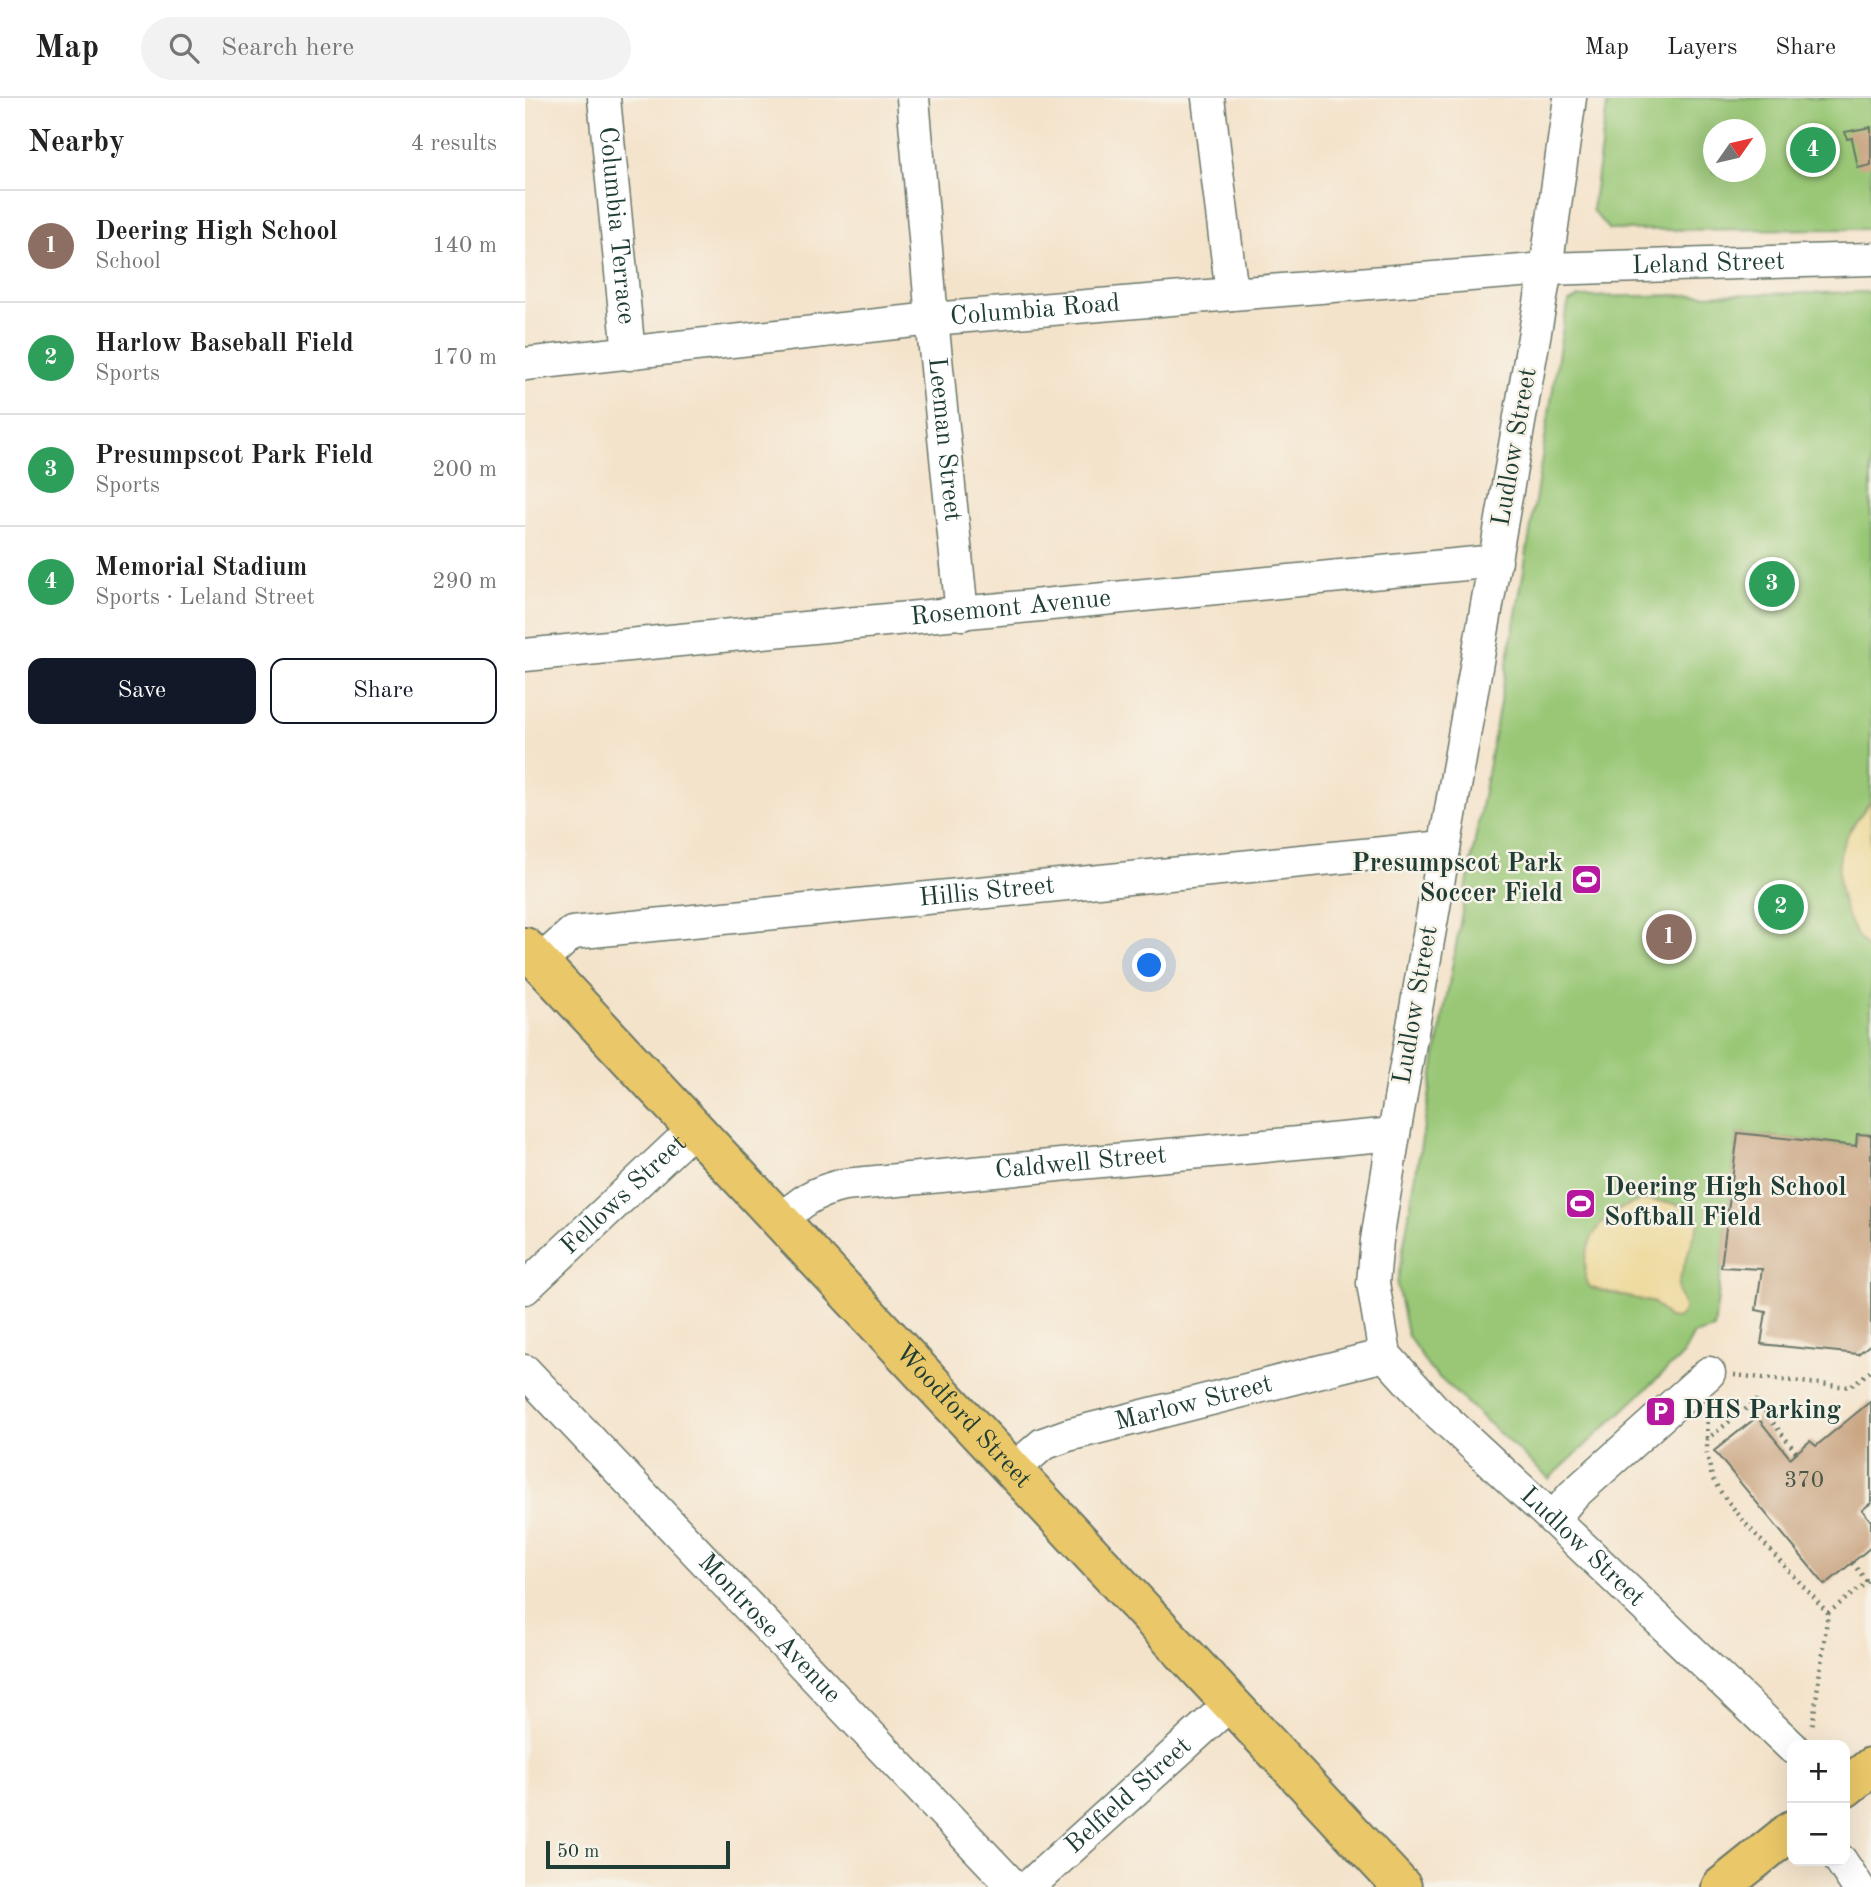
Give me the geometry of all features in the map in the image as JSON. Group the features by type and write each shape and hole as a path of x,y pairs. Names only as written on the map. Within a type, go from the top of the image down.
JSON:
{"main road":[{"name":"Woodford Street","path":"532,954 1402,1887"},
{"path":"1850,1784 1871,1767"},
{"path":"1721,1887 1787,1834"}],"street":[{"name":"Columbia Terrace","path":"604,98 629,354"},
{"name":"Leeman Street","path":"913,98 962,614"},
{"path":"1208,98 1232,294"},
{"name":"Ludlow Street","path":"1570,98 1546,270 1394,1134 1373,1283 1385,1355 1433,1408 1802,1738"},
{"name":"Leland Street","path":"1546,270 1871,259"},
{"name":"Columbia Road","path":"525,364 932,319 1546,270"},
{"name":"Rosemont Avenue","path":"525,655 1496,561"},
{"name":"Hillis Street","path":"532,954 572,933 1444,847"},
{"name":"Fellows Street","path":"525,1288 694,1129"},
{"name":"Caldwell Street","path":"780,1222 799,1203 820,1191 844,1185 1394,1134"},
{"name":"Marlow Street","path":"1013,1470 1043,1444 1068,1434 1385,1355"},
{"name":"Montrose Avenue","path":"525,1371 1014,1887"},
{"path":"1553,1518 1572,1496 1709,1373"},
{"name":"Belfield Street","path":"1028,1887 1231,1703"},
{"path":"1845,1866 1858,1887"}],"path":[{"path":"1709,1373 1850,1387 1871,1371"},
{"path":"1796,1452 1756,1401 1707,1439 1712,1478 1722,1494 1828,1613"},
{"path":"1802,1738 1828,1613 1870,1582 1852,1563"}],"green space":[{"path":"1608,98 1871,98 1871,229 1609,230 1592,210"},
{"path":"1871,292 1871,1135 1857,1134 1856,1146 1738,1133 1714,1329 1693,1335 1683,1355 1549,1479 1429,1368 1407,1334 1397,1285 1524,570 1564,320 1569,302 1579,297"}],"sand":[{"path":"1871,801 1871,952 1861,941 1846,914 1839,882 1839,866 1846,837"},
{"path":"1647,1200 1684,1207 1695,1215 1699,1222 1679,1283 1684,1312 1677,1319 1668,1318 1654,1303 1591,1288 1586,1279 1587,1250 1597,1229 1613,1213"}],"building":[{"path":"1871,127 1871,165 1858,168 1852,138 1847,139 1845,132"},
{"path":"1738,1133 1856,1146 1857,1134 1871,1135 1871,1344 1858,1354 1761,1344 1766,1312 1756,1310 1762,1269 1721,1267"},
{"path":"1871,1401 1871,1503 1862,1510 1871,1521 1871,1547 1825,1585 1714,1451 1757,1417 1790,1458 1810,1441 1816,1446"}],"place":[{"name":"Memorial Stadium","path":"1813,150"},
{"name":"Presumpscot Park Field","path":"1772,584"},
{"name":"Presumpscot Park Soccer Field","path":"1586,879"},
{"name":"Harlow Baseball Field","path":"1781,907"},
{"name":"Deering High School","path":"1669,937"},
{"name":"Deering High School Softball Field","path":"1581,1203"},
{"name":"DHS Parking","path":"1660,1411"}]}
